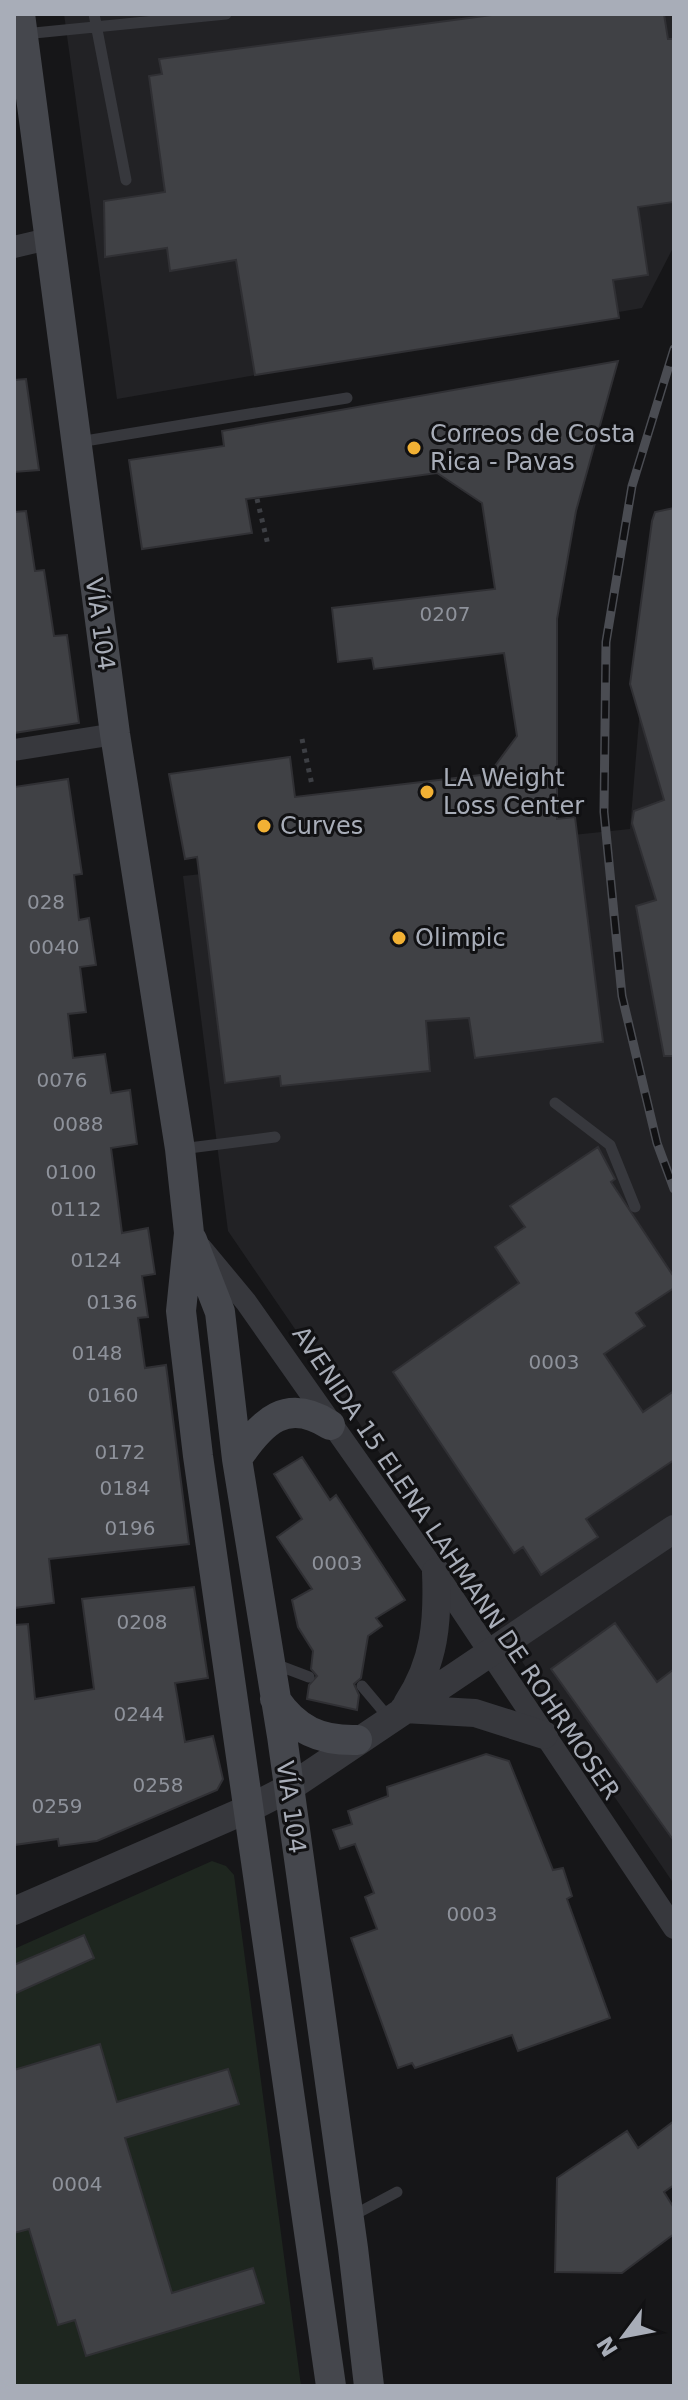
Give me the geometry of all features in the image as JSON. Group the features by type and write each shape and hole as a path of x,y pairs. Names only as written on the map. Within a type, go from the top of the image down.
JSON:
{"main road":[{"name":"VÍA 104","path":"21,24 115,734 180,1149 189,1233 181,1311 248,1809 331,2386"},
{"name":"VÍA 104","path":"189,1233 220,1312 237,1459 355,2236 369,2386"},
{"path":"237,1459 262,1426 278,1416 298,1412 312,1414 330,1425"},
{"path":"275,1699 294,1724 313,1735 335,1741 357,1740"}],"street":[{"path":"14,247 48,239"},
{"path":"14,750 115,734"},
{"name":"AVENIDA 15 ELENA LAHMANN DE ROHRMOSER","path":"189,1233 246,1302 436,1572 674,1928"},
{"path":"14,1911 248,1809 289,1788 674,1529"},
{"path":"396,1714 419,1686 430,1659 436,1631 436,1572"},
{"path":"396,1714 475,1713 544,1735"}],"lane":[{"path":"94,14 126,180"},
{"path":"21,24 96,27 226,14"},
{"path":"75,443 347,398"},
{"path":"555,1103 610,1145 635,1207"},
{"path":"180,1149 275,1137"},
{"path":"270,1663 309,1677"},
{"path":"362,1686 396,1714"},
{"path":"355,2236 397,2192"}],"path":[{"path":"257,499 268,545"},
{"path":"302,739 312,785"}],"shaded area":[{"path":"64,14 674,14 674,246 642,308 117,399"},
{"path":"674,512 674,1884 228,1231 183,876 630,829 643,672"},
{"path":"212,1861 226,1866 234,1875 301,2386 14,2386 14,2233 29,2229 58,2325 75,2320 86,2356 252,2268 172,2293 125,2138 239,2104 228,2069 117,2102 99,2045 14,2070 14,1949"}],"building":[{"path":"499,14 664,14 668,39 674,39 674,202 638,207 648,275 613,280 619,318 255,375 236,260 170,271 167,248 105,257 104,201 165,192 149,76 162,74 159,59"},
{"path":"618,361 576,511 557,619 557,819 575,817 603,1042 475,1058 469,1018 426,1021 430,1071 281,1086 280,1076 225,1083 197,857 185,859 169,774 290,757 295,797 489,774 517,736 504,653 374,669 372,658 338,662 332,608 495,589 482,503 437,473 246,499 252,533 142,549 129,460 224,446 222,431"},
{"path":"26,379 39,470 14,472 14,380"},
{"path":"674,508 674,1056 664,1056 636,906 656,900 632,823 634,811 664,800 630,684 652,521 655,512"},
{"path":"26,511 35,571 44,570 54,636 67,635 79,723 14,733 14,512"},
{"path":"68,779 82,874 74,875 79,920 89,918 96,965 80,967 86,1012 68,1014 73,1058 105,1054 111,1093 130,1090 137,1144 111,1148 122,1233 148,1228 155,1274 142,1276 148,1317 138,1318 145,1368 166,1365 189,1544 49,1559 54,1603 14,1608 14,787"},
{"path":"598,1147 615,1179 611,1182 674,1277 674,1288 636,1313 645,1326 604,1354 643,1412 674,1391 674,1460 586,1519 598,1537 541,1575 523,1547 514,1553 393,1372 519,1283 495,1247 525,1227 510,1206"},
{"path":"302,1457 330,1500 336,1495 405,1600 376,1618 382,1626 368,1636 361,1678 354,1684 359,1695 357,1710 307,1699 309,1685 317,1676 311,1669 313,1651 298,1627 292,1600 312,1589 277,1537 302,1519 274,1474"},
{"path":"194,1587 208,1678 175,1683 185,1742 213,1736 223,1779 217,1790 97,1841 59,1846 58,1839 14,1845 14,1625 28,1624 35,1699 94,1689 82,1599"},
{"path":"615,1623 657,1682 674,1669 674,1841 551,1669"},
{"path":"486,1754 509,1761 553,1870 563,1868 572,1896 567,1899 610,2018 518,2051 512,2035 415,2068 412,2063 398,2068 351,1938 377,1929 365,1897 374,1893 355,1844 340,1849 333,1830 352,1824 348,1811 388,1796 387,1787"},
{"path":"84,1935 94,1958 14,1994 14,1965"},
{"path":"100,2044 117,2102 228,2069 239,2104 125,2138 172,2293 253,2268 264,2303 86,2356 75,2320 58,2325 29,2229 14,2233 14,2070"},
{"path":"674,2121 674,2185 664,2192 674,2208 674,2234 622,2273 555,2272 557,2178 627,2131 638,2148"}],"railway":[{"path":"674,349 632,486 606,642 604,812 622,996 657,1143 674,1189"}],"place":[{"name":"Correos de Costa Rica - Pavas","path":"414,448"},
{"name":"LA Weight Loss Center","path":"427,792"},
{"name":"Curves","path":"264,826"},
{"name":"Olimpic","path":"399,938"}]}
